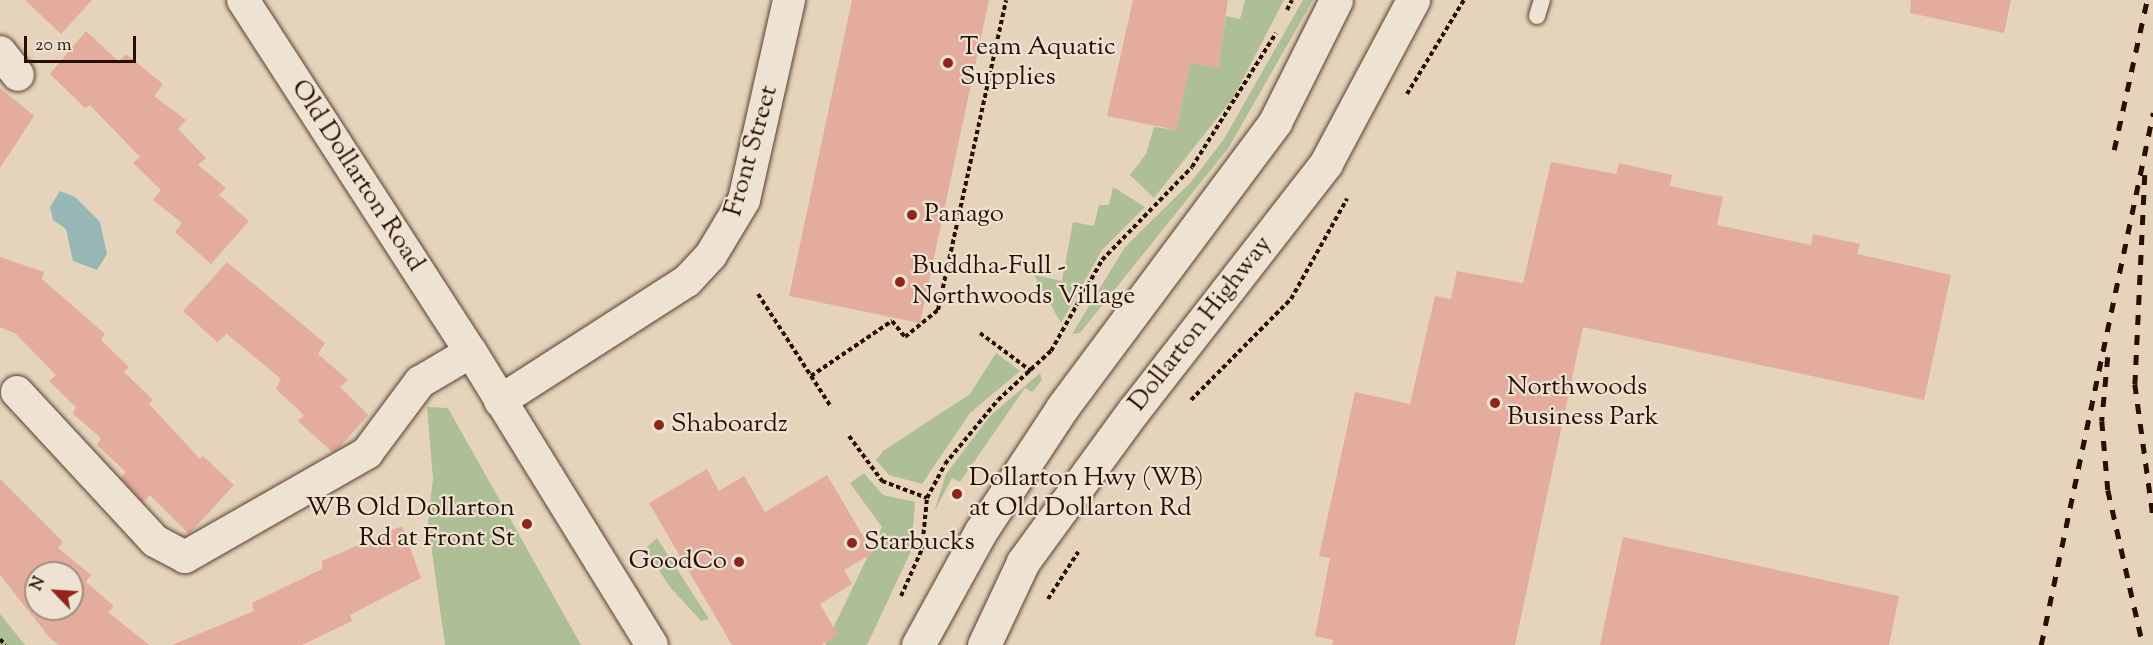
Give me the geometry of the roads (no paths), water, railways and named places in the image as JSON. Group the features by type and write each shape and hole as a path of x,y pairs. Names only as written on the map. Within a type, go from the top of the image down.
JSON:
{"main road":[{"path":"918,645 981,531 1062,408 1275,122 1336,0"},
{"name":"Dollarton Highway","path":"984,645 1023,562 1134,410 1326,163 1413,0"}],"street":[{"name":"Old Dollarton Road","path":"243,0 471,352 652,645"},
{"name":"Front Street","path":"500,402 687,281 711,255 744,200 789,0"},
{"path":"17,392 155,541 185,557 367,453 420,382 471,352"}],"water":[{"path":"60,191 75,197 100,222 107,254 97,270 73,261 66,229 53,220 50,207"}],"railway":[{"path":"2114,150 2147,0"},
{"path":"2041,645 2153,113"},
{"path":"2145,175 2135,384 2153,515"},
{"path":"2108,357 2102,421 2108,490 2143,645"}],"place":[{"name":"Team Aquatic Supplies","path":"948,63"},
{"name":"Panago","path":"912,215"},
{"name":"Buddha-Full - Northwoods Village","path":"900,282"},
{"name":"Northwoods Business Park","path":"1495,403"},
{"name":"Shaboardz","path":"659,425"},
{"name":"Dollarton Hwy (WB) at Old Dollarton Rd","path":"957,494"},
{"name":"WB Old Dollarton Rd at Front St","path":"527,524"},
{"name":"Starbucks","path":"852,543"},
{"name":"GoodCo","path":"739,562"}]}
